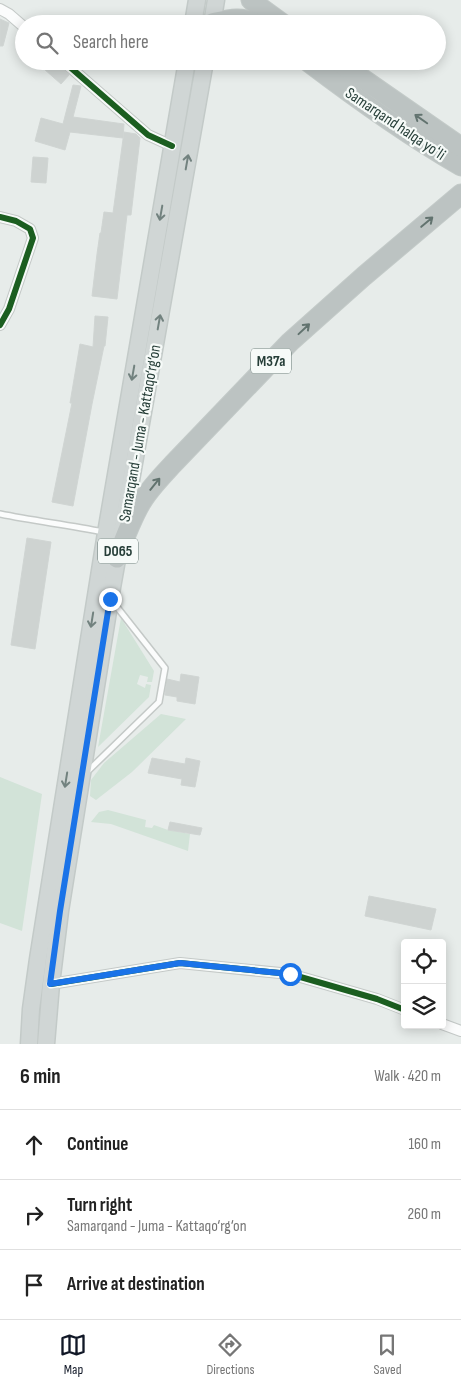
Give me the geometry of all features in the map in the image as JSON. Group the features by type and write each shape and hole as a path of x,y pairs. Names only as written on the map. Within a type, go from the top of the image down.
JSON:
{"highway":[{"path":"251,0 270,15"},
{"name":"Samarqand halqa yoʻli","path":"319,70 406,132 461,166"},
{"name":"Samarqand halqa yoʻli","path":"350,70 461,147"},
{"name":"M37a","path":"117,558 141,503 173,464 290,342 461,194"}],"main road":[{"path":"194,15 197,0"},
{"path":"213,15 216,0"},
{"name":"Samarqand - Juma - Kattaqo‘rg‘on","path":"29,1044 31,1009 38,958 106,533 185,70"},
{"name":"Samarqand - Juma - Kattaqo‘rg‘on","path":"46,1044 50,984 60,911 110,599 203,70"}],"street":[{"path":"0,9 15,19"},
{"path":"73,70 148,135 172,146"},
{"path":"0,217 16,221 30,229 33,238 9,309 0,325"},
{"path":"50,984 180,963 290,974 401,1009"},
{"path":"446,1026 461,1032"}],"lane":[{"path":"0,514 106,533"},
{"path":"82,777 159,702 165,668 110,599"}],"green space":[{"path":"121,618 154,671 152,682 147,682 148,677 140,675 137,684 145,688 146,684 151,685 149,697 98,747"},
{"path":"161,714 186,719 132,772 96,800 90,796 91,780 104,763"},
{"path":"0,777 42,794 22,931 0,923"},
{"path":"108,810 146,820 145,827 152,828 154,825 190,834 188,851 111,824 91,822 99,812"}],"building":[{"path":"0,19 9,23 3,46 0,46"},
{"path":"45,70 64,70 69,75 61,84"},
{"path":"73,85 81,86 73,117 124,124 123,138 70,132 65,150 35,141 41,118 63,124"},
{"path":"124,132 136,134 140,138 131,215 127,215 117,299 92,296 104,212 113,213"},
{"path":"33,157 48,158 46,183 31,182"},
{"path":"95,316 108,317 105,346 73,506 52,502 72,403 70,403 80,344 93,347"},
{"path":"27,538 51,542 35,649 11,645"},
{"path":"181,674 199,677 195,704 177,701 177,697 165,695 167,679 180,682"},
{"path":"152,758 185,764 186,758 200,761 195,787 181,785 182,779 148,773"},
{"path":"170,822 202,828 200,835 168,830"},
{"path":"369,896 436,909 431,930 365,916"}],"cycle path":[{"path":"73,70 148,135 172,146"},
{"path":"0,217 16,221 30,229 33,238 9,309 0,325"},
{"path":"51,984 180,963 290,974 377,999 401,1008"}],"route":[{"path":"110,599 50,984 180,963 290,974"}]}
